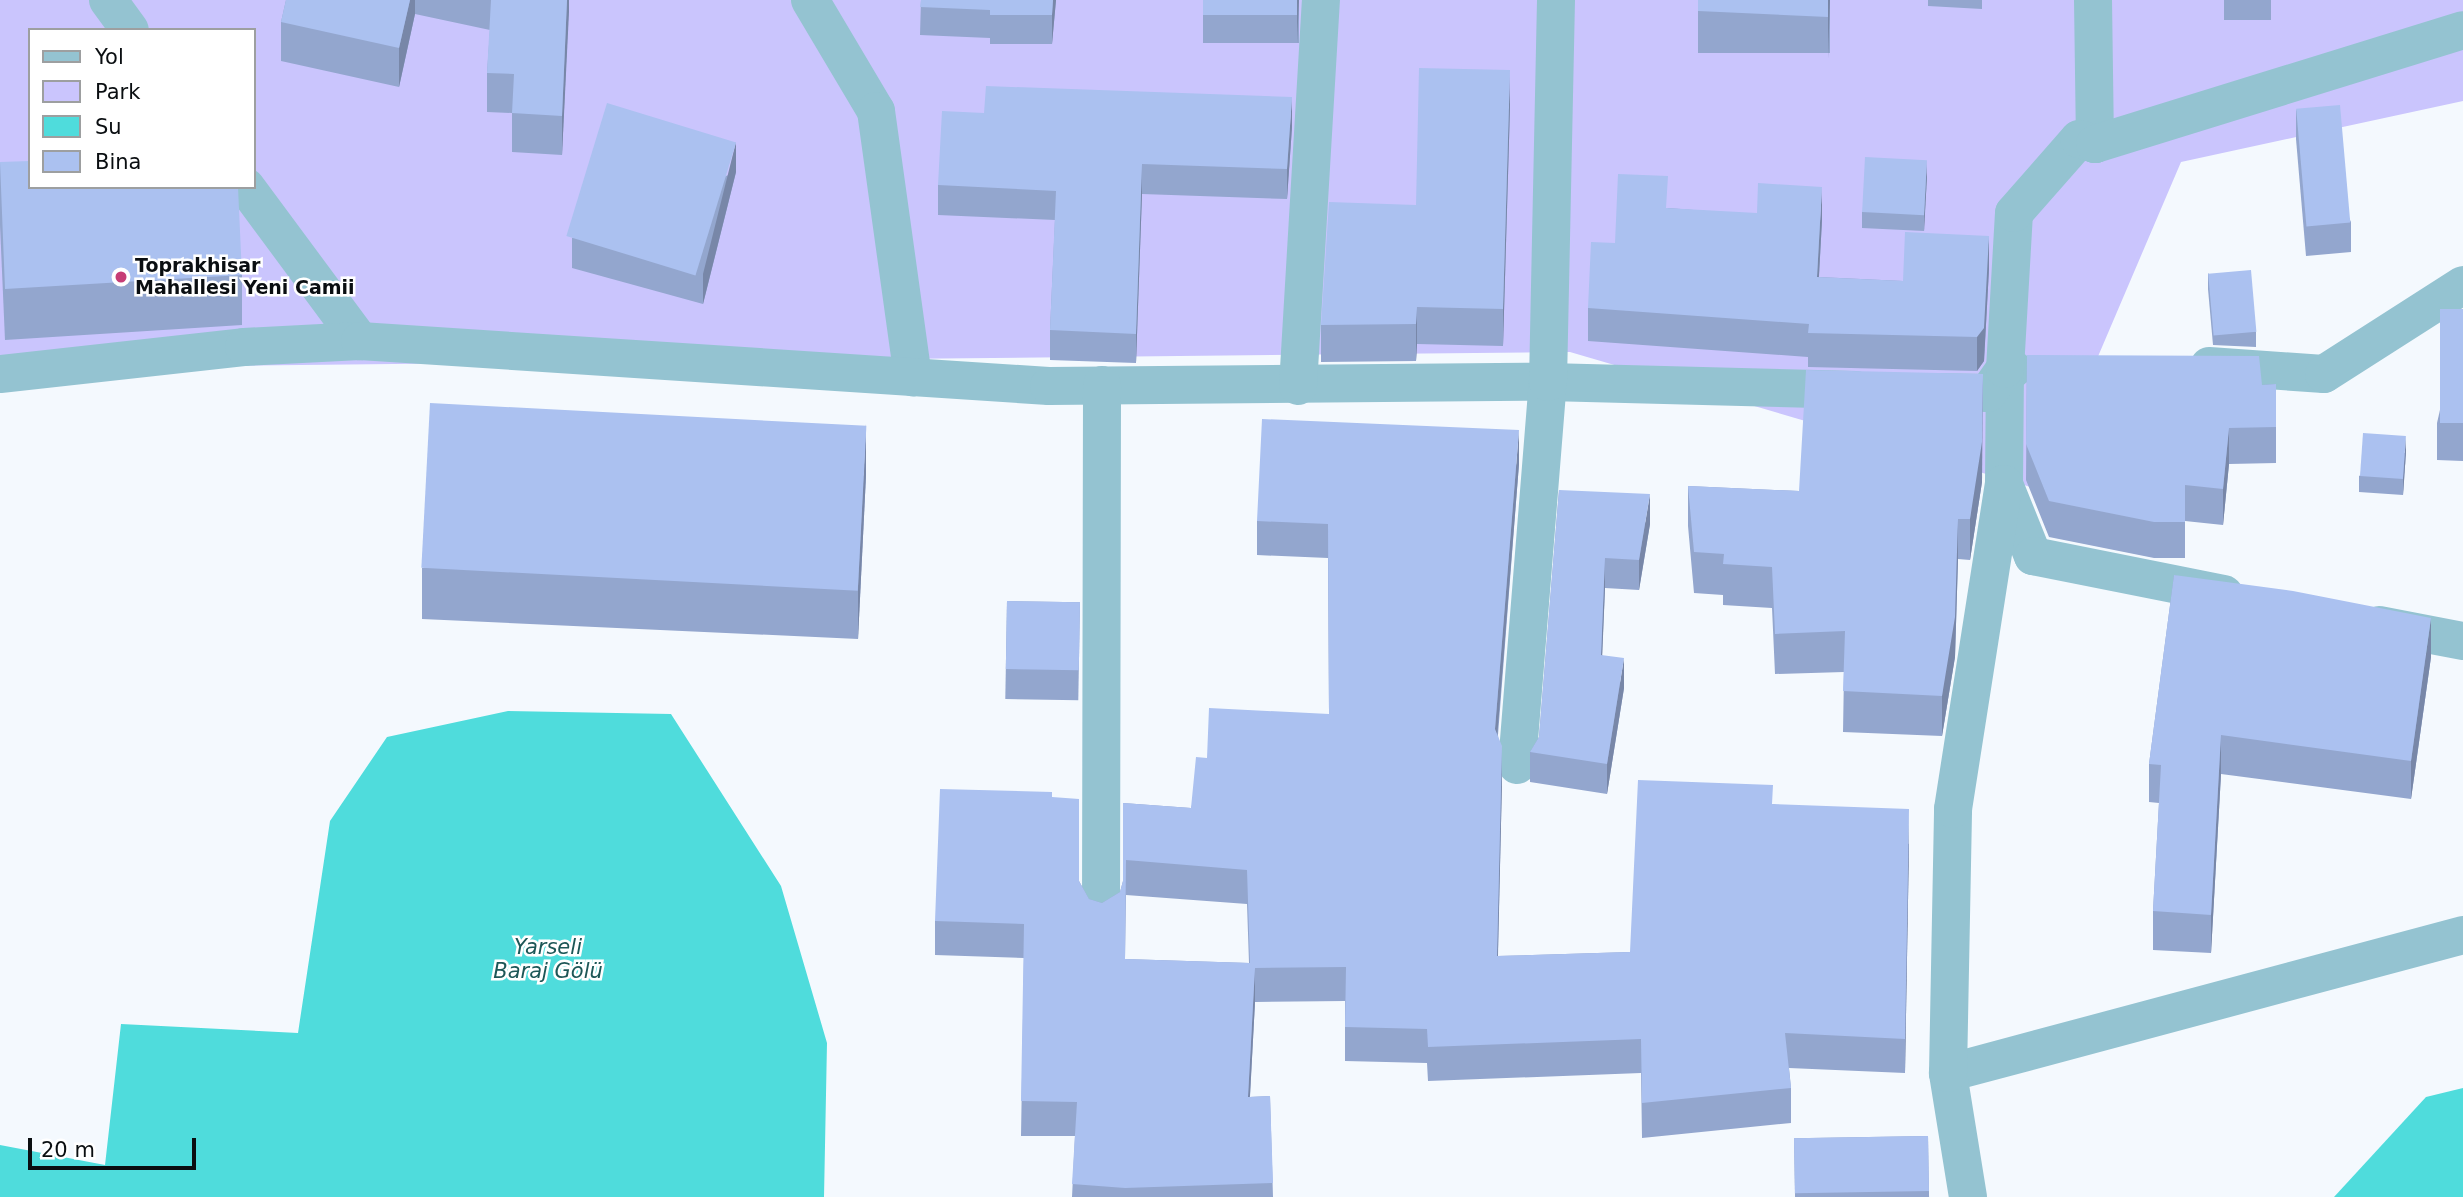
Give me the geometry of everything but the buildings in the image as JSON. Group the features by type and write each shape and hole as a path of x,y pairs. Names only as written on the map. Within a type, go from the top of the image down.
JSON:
{"street":[{"path":"108,0 129,28"},
{"path":"810,0 876,111 913,377"},
{"path":"1298,386 1321,0"},
{"path":"1517,765 1548,382 1556,0"},
{"path":"2093,0 2095,144"},
{"path":"1968,1197 1948,1073 1953,810 2004,484 2005,369 2014,213 2079,139 2095,144 2463,30"},
{"path":"247,189 360,341"},
{"path":"2179,366 2324,374 2463,285"},
{"path":"0,374 244,347 360,341 913,377 1102,385 1298,386 1548,382 1987,393 2005,369"},
{"path":"2005,369 2045,368"},
{"path":"1101,915 1102,385"},
{"path":"2004,484 2033,556 2262,601"},
{"path":"2342,617 2463,641"},
{"path":"1948,1073 2463,935"}],"green space":[{"path":"0,0 2463,0 2463,101 2181,162 2041,490 1570,352 0,368"}],"water":[{"name":"Yarseli Baraj Gölü","path":"508,711 671,714 781,886 827,1043 824,1197 0,1197 0,1145 105,1165 121,1024 298,1033 330,821 387,737"},
{"path":"2463,1088 2463,1197 2334,1197 2426,1097"}],"place":[{"name":"Toprakhisar Mahallesi Yeni Camii","path":"121,277"}]}
